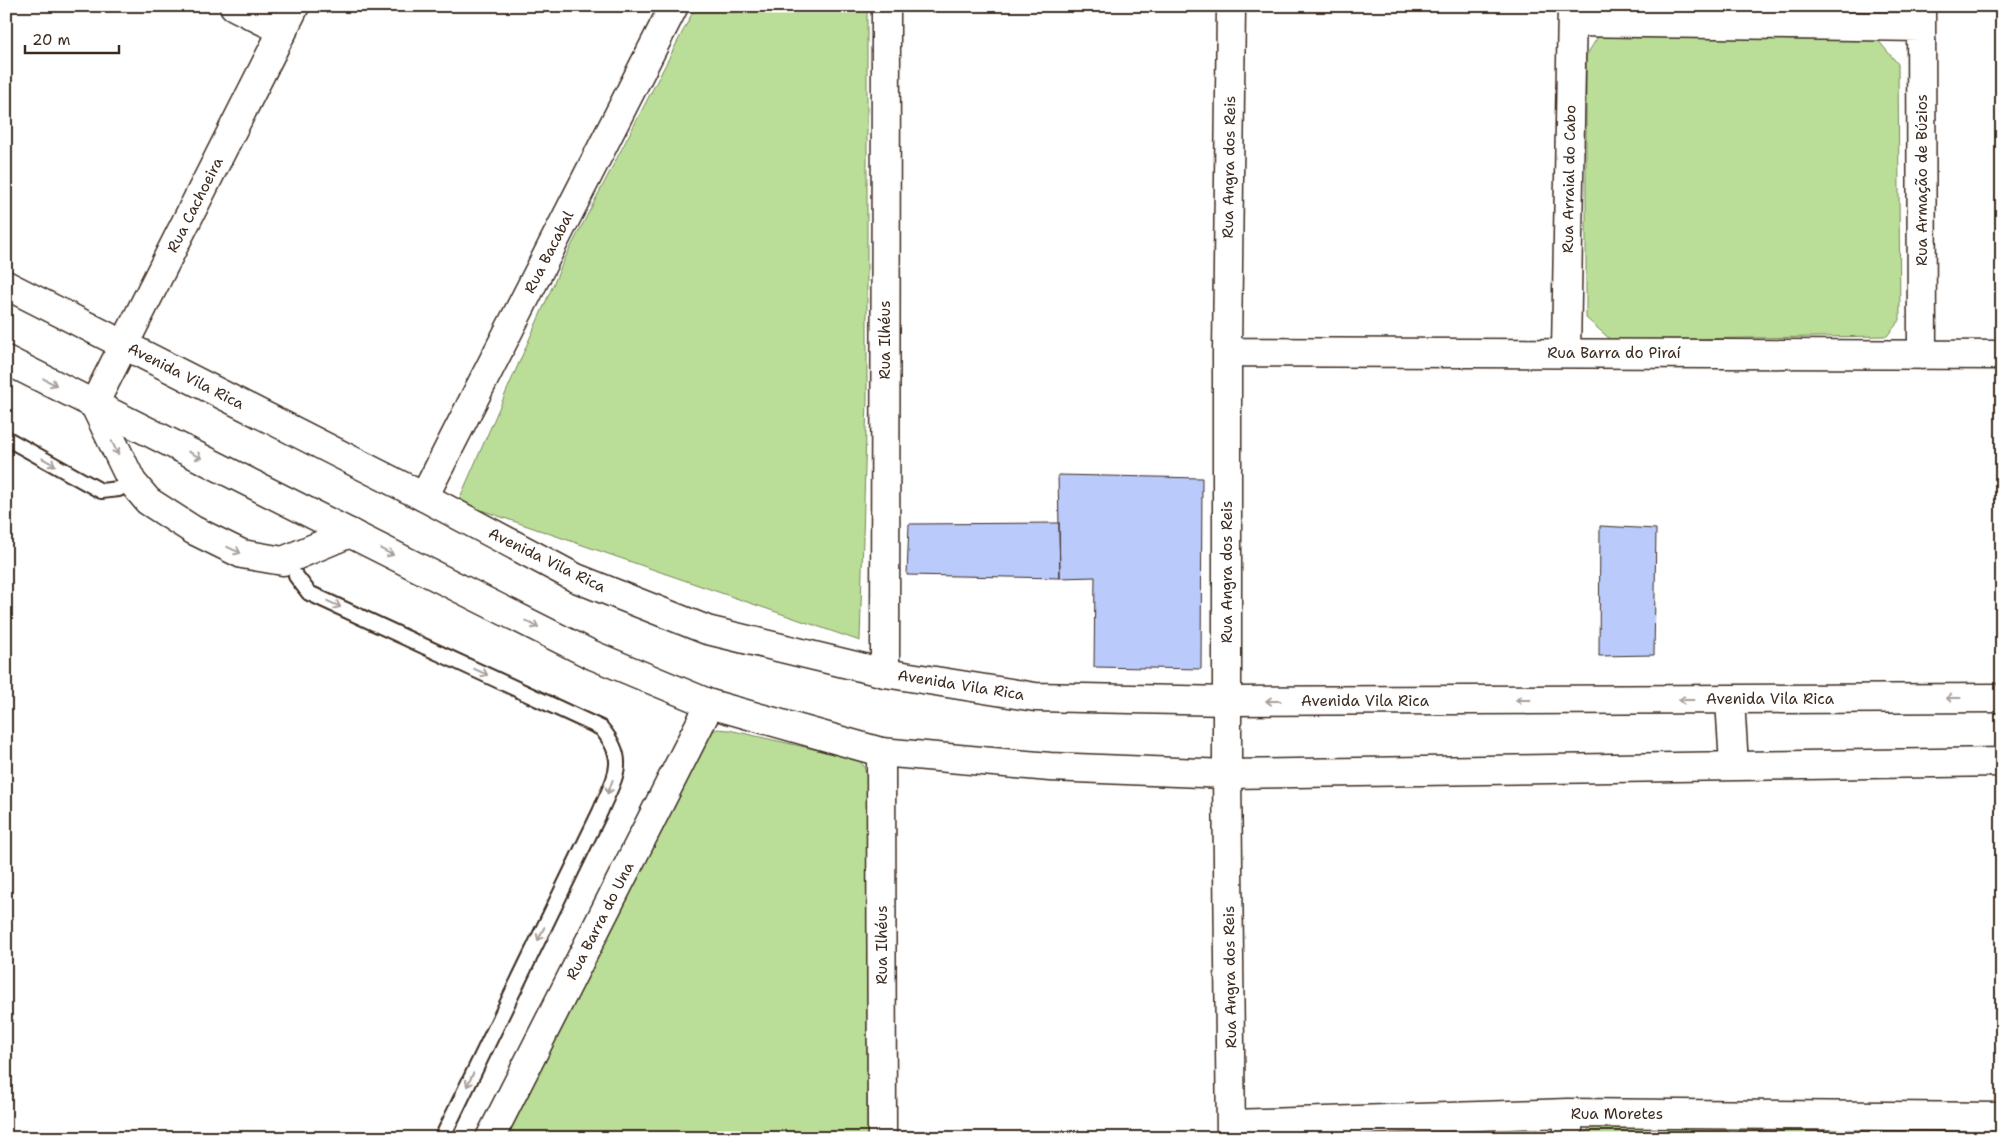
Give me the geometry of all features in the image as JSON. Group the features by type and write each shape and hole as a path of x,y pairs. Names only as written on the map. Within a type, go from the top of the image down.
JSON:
{"street":[{"path":"234,6 283,31"},
{"name":"Rua Cachoeira","path":"94,404 295,6"},
{"name":"Rua Bacabal","path":"424,497 674,6"},
{"name":"Rua Ilhéus","path":"885,673 886,6"},
{"name":"Rua Angra dos Reis","path":"1231,6 1227,352 1227,774 1232,1131"},
{"path":"1572,14 1921,16"},
{"name":"Rua Arraial do Cabo","path":"1566,352 1572,14"},
{"name":"Rua Armação de Búzios","path":"1921,16 1922,354"},
{"name":"Avenida Vila Rica","path":"6,285 424,497 576,578 707,630 885,673 1036,697 1228,701 2002,698"},
{"name":"Rua Barra do Piraí","path":"1227,352 2002,355"},
{"path":"6,360 590,654 710,704 881,752 1050,767 1227,774 2002,762"},
{"path":"94,404 125,486 193,530 242,554 290,568 350,533"},
{"path":"1730,700 1734,765"},
{"name":"Rua Barra do Una","path":"490,1138 710,704"},
{"name":"Rua Ilhéus","path":"881,752 882,1138"},
{"name":"Rua Moretes","path":"1232,1131 1568,1125 1919,1127 2002,1116"}],"lane":[{"path":"6,438 100,491 125,486"},
{"path":"290,568 309,592 600,728 612,740 617,752 617,768 600,812 442,1138"}],"green space":[{"path":"696,6 867,6 867,398 860,641 458,502 564,260"},
{"path":"1599,35 1877,39 1898,64 1900,320 1887,336 1611,340 1586,318 1586,56"},
{"path":"717,729 729,730 858,759 864,766 867,779 867,1138 504,1138 709,733"},
{"path":"1592,1126 1874,1131 1879,1138 1580,1138"}],"building":[{"path":"1058,475 1202,478 1201,669 1094,667 1095,577 1060,578"},
{"path":"1059,523 1060,578 907,575 909,524"},
{"path":"1600,526 1656,529 1654,655 1599,656"}]}
